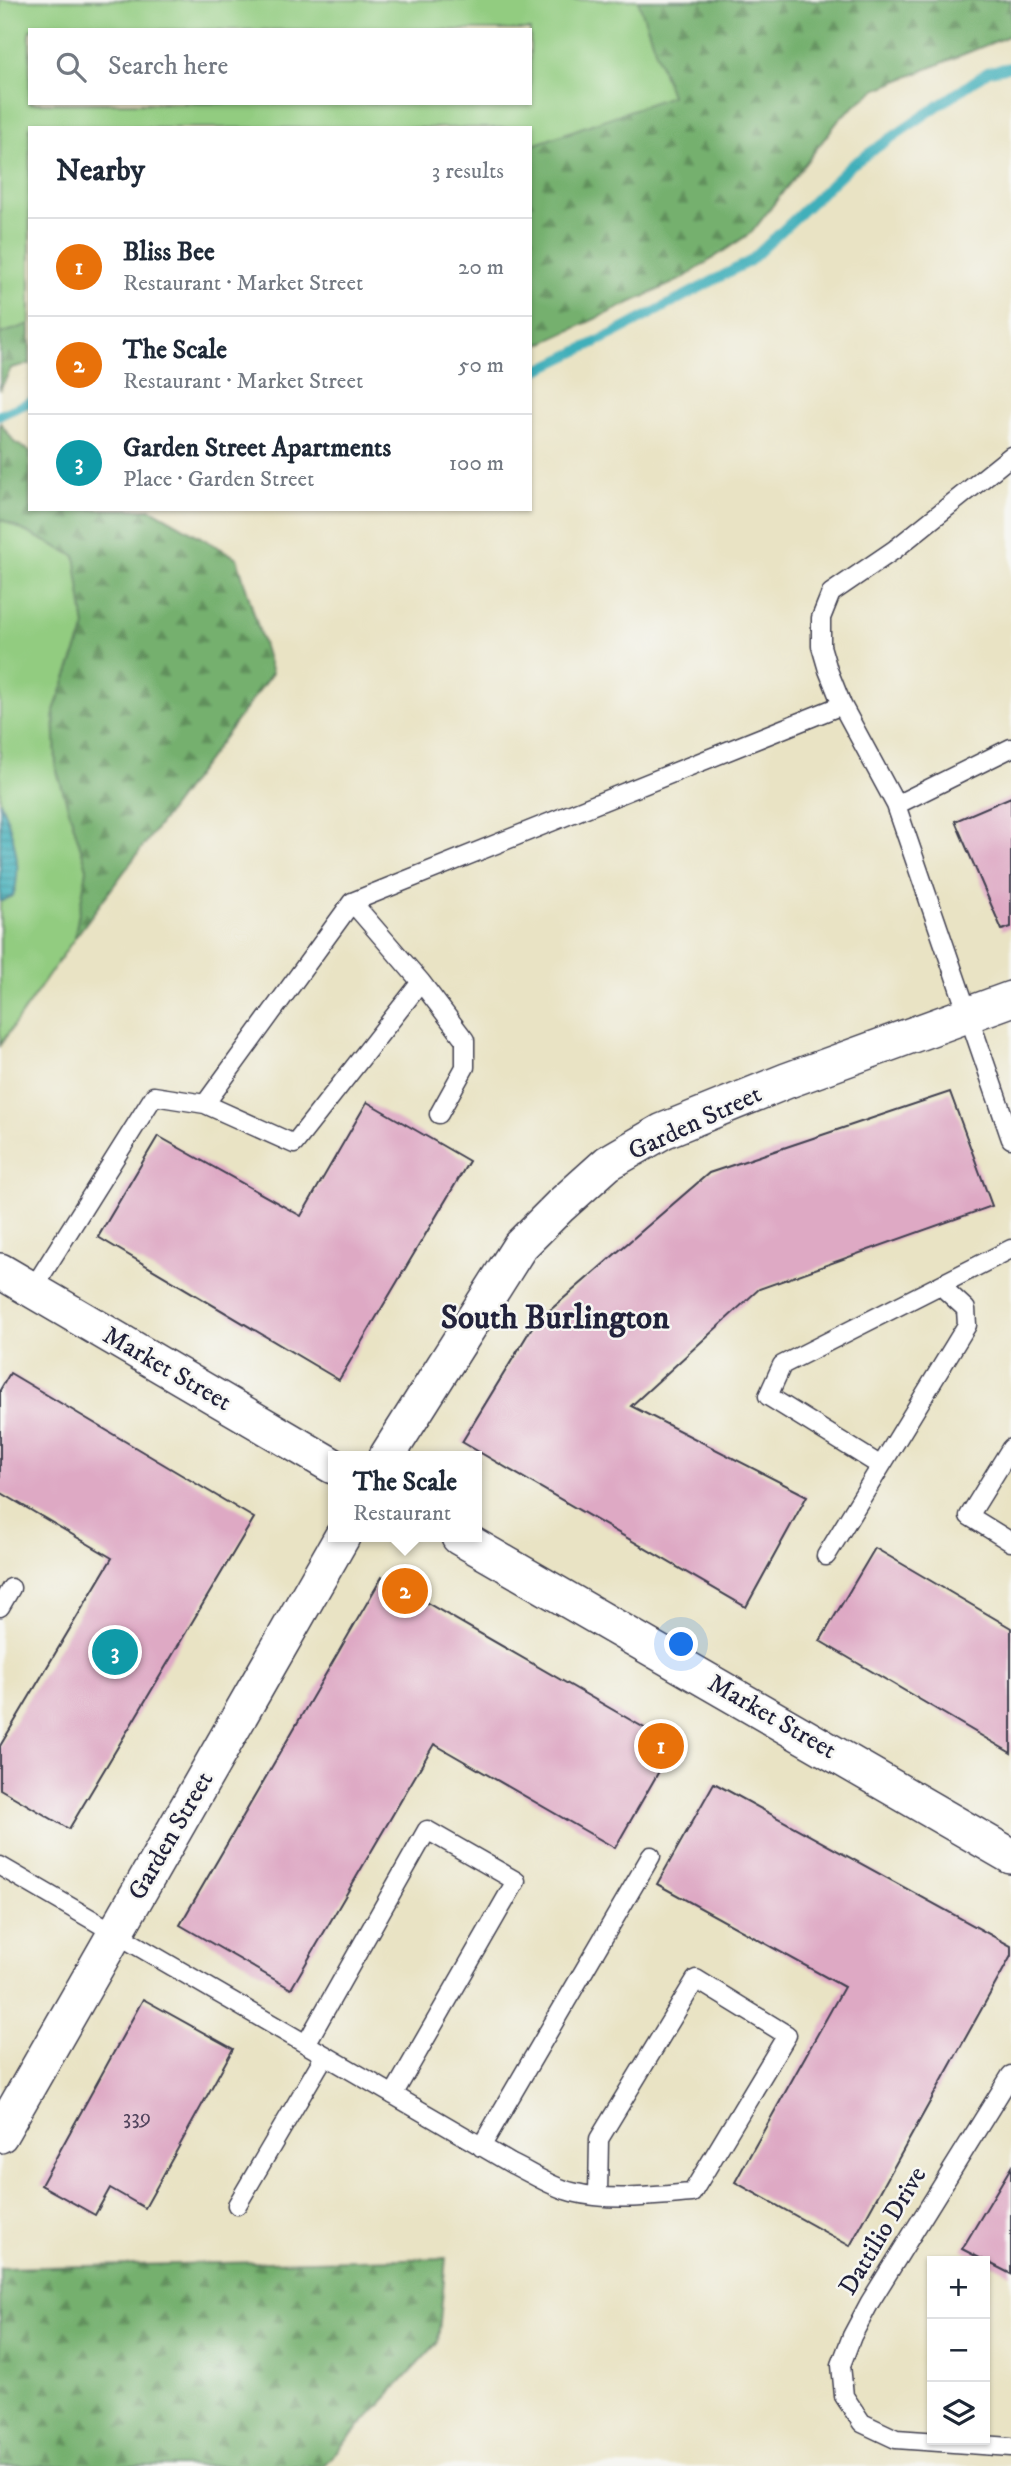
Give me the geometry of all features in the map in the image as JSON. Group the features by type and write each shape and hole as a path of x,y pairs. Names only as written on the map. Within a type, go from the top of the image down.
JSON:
{"street":[{"name":"Garden Street","path":"390,1451 520,1246 608,1163 663,1131 786,1082 1011,999"},
{"name":"Market Street","path":"0,1271 328,1463"},
{"name":"Garden Street","path":"0,2135 339,1542"},
{"name":"Market Street","path":"468,1542 1011,1856"}],"lane":[{"path":"1011,456 904,542 831,593 821,618 821,646 842,705 896,805 1011,1139"},
{"path":"205,1104 352,902 842,705"},
{"path":"896,805 1011,748"},
{"path":"352,902 421,982 465,1040 465,1067 439,1114"},
{"path":"32,1290 154,1096 205,1104 294,1144 421,982"},
{"path":"881,1466 768,1396 782,1365 1011,1249"},
{"path":"826,1556 967,1325 966,1309 940,1285"},
{"path":"1011,1448 969,1516 1011,1542"},
{"path":"0,1607 11,1588"},
{"path":"306,2044 427,1830 505,1874 516,1881 393,2095"},
{"path":"481,2147 651,1856"},
{"path":"0,1866 481,2147 571,2192 598,2195 630,2198 692,2193 787,2035 696,1979 599,2139 598,2195"},
{"path":"237,2205 325,2055"},
{"name":"Dattilio Drive","path":"1011,2075 870,2302 852,2336 841,2365 844,2396 862,2423 896,2439 1011,2447"}],"green space":[{"path":"0,0 28,28 28,105 532,105 532,28 272,0 1011,0 1011,35 875,90 842,116 752,232 682,279 532,348 532,126 28,126 28,364 11,368 0,390"},
{"path":"0,0 638,0 671,96 532,145 532,126 28,126 28,325 0,334"},
{"path":"0,422 15,443 28,450 28,511 155,511 237,558 272,673 74,939 87,869 56,768 54,710 85,628 74,556 0,519"},
{"path":"0,519 75,556 85,628 54,710 56,768 87,869 74,939 0,1045"},
{"path":"446,2258 438,2342 323,2466 0,2466 0,2268"}],"water":[{"path":"0,801 9,824 17,861 13,896 2,901 0,901"}],"building":[{"path":"1011,797 1011,927 1002,930 955,821"},
{"path":"950,1092 992,1206 759,1289 631,1406 807,1496 746,1607 482,1454 482,1451 462,1442 534,1324 709,1173"},
{"path":"367,1102 469,1161 339,1380 98,1237 158,1136 301,1216"},
{"path":"10,1373 254,1518 69,1829 0,1789 0,1746 112,1558 0,1492 0,1390"},
{"path":"875,1548 1011,1628 1011,1753 820,1641"},
{"path":"382,1577 674,1745 615,1848 434,1744 291,1989 180,1925"},
{"path":"714,1783 1011,1946 1011,1956 850,2246 735,2182 844,1987 657,1884"},
{"path":"143,1999 233,2049 145,2208 110,2188 95,2215 41,2185"},
{"path":"1011,2167 1011,2274 990,2263 990,2256 976,2256 962,2249"}],"waterway":[{"path":"532,373 615,333 750,261 850,166 989,71 1011,67"},
{"path":"0,415 28,403"}],"place":[{"name":"The Scale","path":"405,1591"},
{"name":"Garden Street Apartments","path":"115,1652"},
{"name":"Bliss Bee","path":"661,1746"}],"district":[{"name":"South Burlington","path":"555,1318"}]}
